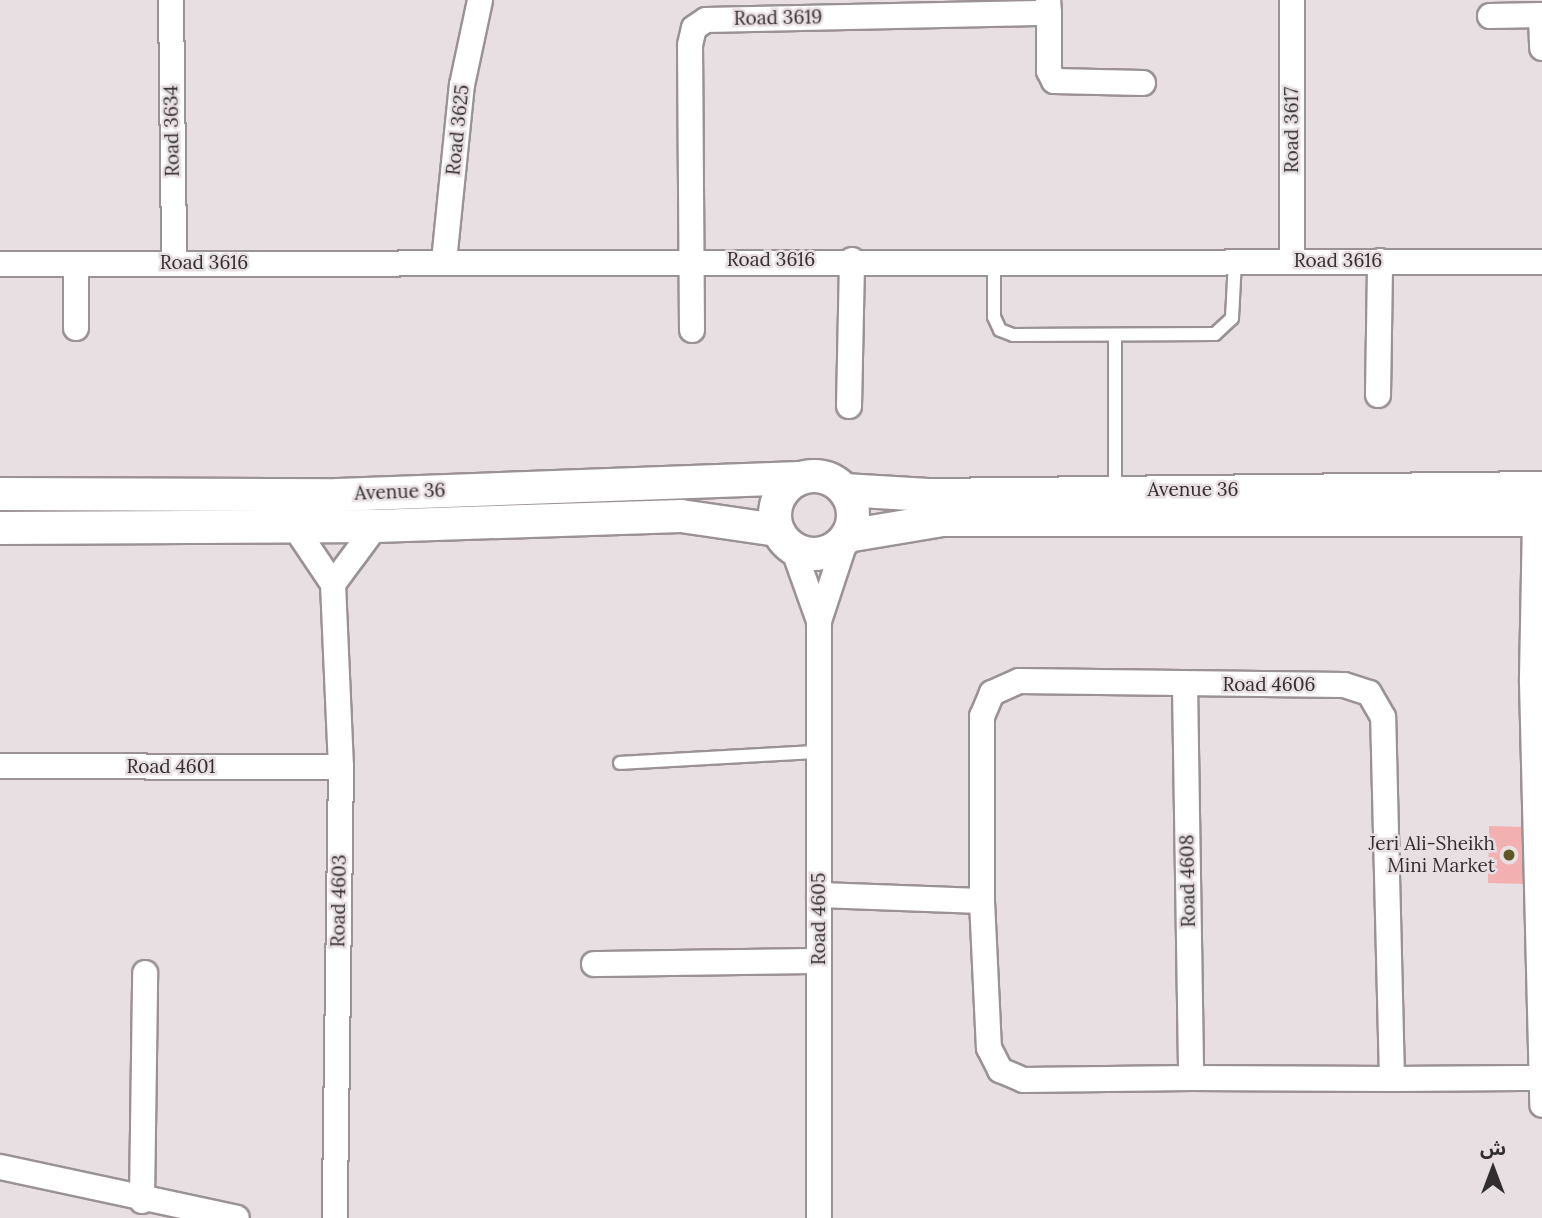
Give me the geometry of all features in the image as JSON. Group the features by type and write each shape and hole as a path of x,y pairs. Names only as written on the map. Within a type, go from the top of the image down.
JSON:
{"street":[{"name":"Road 3634","path":"171,0 174,263"},
{"name":"Road 3625","path":"444,261 462,85 480,0"},
{"name":"Road 3617","path":"1292,0 1292,260"},
{"name":"Road 3619","path":"693,260 690,45 694,28 706,20 1048,6"},
{"path":"1048,6 1049,71 1054,81 1143,83"},
{"path":"1490,16 1542,15 1542,48"},
{"name":"Road 3616","path":"0,264 693,260 1542,262"},
{"path":"692,330 693,260"},
{"path":"849,406 852,260"},
{"path":"1378,395 1380,261"},
{"path":"76,264 76,328"},
{"path":"824,477 844,490 853,512 847,536 823,553 785,539 775,505 780,493 800,478 824,477"},
{"name":"Avenue 36","path":"0,494 338,495 800,478"},
{"name":"Avenue 36","path":"844,490 928,495 1542,488"},
{"name":"Avenue 36","path":"0,528 376,526 681,516 785,539"},
{"name":"Avenue 36","path":"847,536 943,520 1539,520"},
{"path":"1539,520 1537,682 1542,1105"},
{"path":"294,526 333,584 376,526"},
{"name":"Road 4605","path":"819,1218 819,621 847,536"},
{"name":"Road 4605","path":"785,539 819,621"},
{"name":"Road 4603","path":"333,584 341,767 335,1218"},
{"name":"Road 4606","path":"1392,1079 1383,717 1369,693 1344,685 1019,681 992,693 982,716 982,901 989,1048 1000,1070 1023,1080 1191,1078 1392,1079 1542,1078"},
{"name":"Road 4608","path":"1185,685 1191,1078"},
{"name":"Road 4601","path":"0,766 341,767"},
{"path":"819,895 982,901"},
{"path":"594,964 819,961"},
{"path":"142,1200 145,973"},
{"path":"0,1167 142,1200 237,1218"}],"lane":[{"path":"994,260 994,317 1006,334 1115,335 1221,332 1233,312 1235,260"},
{"path":"1115,335 1115,491"},
{"path":"620,763 818,752"}],"building":[{"name":"Jeri Ali-Sheikh Mini Market","path":"1489,826 1530,827 1529,884 1488,883"}],"place":[{"name":"Jeri Ali-Sheikh Mini Market","path":"1509,855"}]}
